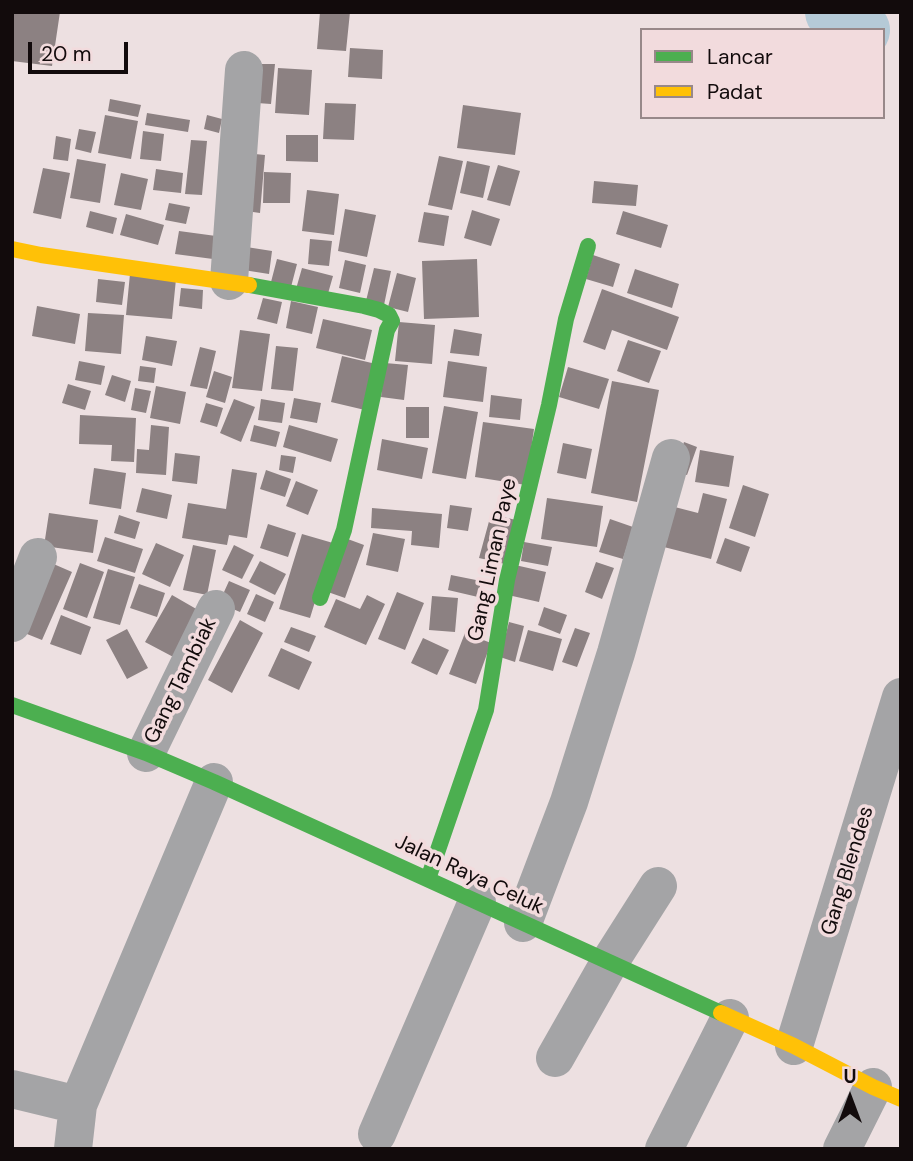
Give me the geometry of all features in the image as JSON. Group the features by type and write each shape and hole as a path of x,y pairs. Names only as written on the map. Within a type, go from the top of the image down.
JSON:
{"main road":[{"name":"Gang Liman Paye","path":"428,879 486,710 507,580 549,405 566,319 587,246"},
{"path":"12,249 229,281 379,310 389,315 392,321 387,330 344,530 320,598"},
{"name":"Jalan Raya Celuk","path":"12,705 146,753 214,782 794,1046 887,1093"}],"street":[{"path":"229,281 244,70"},
{"path":"523,923 569,802 616,653 671,458"},
{"path":"12,623 38,556"},
{"name":"Gang Tambiak","path":"146,753 216,609"},
{"name":"Gang Blendes","path":"794,1046 901,697"},
{"path":"73,1149 78,1105 214,782"},
{"path":"555,1058 608,963 658,886"},
{"path":"377,1134 477,902"},
{"path":"664,1149 730,1018"},
{"path":"12,1089 78,1105"},
{"path":"842,1149 887,1093"}],"building":[{"path":"12,12 60,12 52,66 12,61"},
{"path":"320,12 350,12 346,51 317,49"},
{"path":"350,48 383,50 382,79 348,77"},
{"path":"260,64 275,64 271,104 257,103"},
{"path":"278,68 312,70 309,115 275,113"},
{"path":"110,99 141,105 138,117 108,111"},
{"path":"325,103 356,104 354,140 323,139"},
{"path":"463,105 521,113 515,155 457,148"},
{"path":"147,113 190,120 188,132 145,125"},
{"path":"105,115 138,121 131,159 98,153"},
{"path":"207,115 222,119 219,133 204,129"},
{"path":"79,129 96,132 91,153 75,149"},
{"path":"143,131 164,134 161,161 140,159"},
{"path":"286,135 318,135 318,162 286,161"},
{"path":"56,136 71,139 68,161 53,159"},
{"path":"191,140 207,141 202,195 185,194"},
{"path":"245,153 265,155 260,213 239,210"},
{"path":"439,156 463,161 452,210 428,205"},
{"path":"77,159 106,164 100,203 70,198"},
{"path":"467,161 490,166 483,198 460,193"},
{"path":"498,165 520,171 510,206 487,200"},
{"path":"43,168 70,173 61,219 33,213"},
{"path":"156,169 183,173 181,193 153,190"},
{"path":"264,172 291,173 290,203 263,203"},
{"path":"121,173 148,179 141,210 114,205"},
{"path":"594,181 638,185 636,206 592,203"},
{"path":"307,190 339,194 334,235 302,231"},
{"path":"169,203 190,207 186,224 165,220"},
{"path":"345,209 376,215 367,257 338,251"},
{"path":"472,210 500,219 491,246 464,238"},
{"path":"90,211 117,218 113,234 86,227"},
{"path":"623,211 668,225 661,248 616,234"},
{"path":"424,212 449,216 444,246 418,242"},
{"path":"126,214 164,225 158,245 120,235"},
{"path":"179,231 216,236 213,259 175,254"},
{"path":"310,239 332,241 329,266 308,264"},
{"path":"240,246 272,251 269,274 237,269"},
{"path":"593,255 620,264 613,287 586,279"},
{"path":"277,259 297,264 291,287 271,282"},
{"path":"477,259 479,317 424,319 422,261"},
{"path":"345,260 366,265 360,293 339,288"},
{"path":"302,268 333,276 327,297 296,289"},
{"path":"374,268 391,271 384,305 366,301"},
{"path":"635,269 679,284 672,308 627,293"},
{"path":"397,273 416,278 408,312 388,307"},
{"path":"130,274 176,279 172,319 126,315"},
{"path":"98,279 125,282 122,305 96,302"},
{"path":"181,288 203,290 202,309 179,306"},
{"path":"602,289 679,317 667,350 612,330 605,350 583,342"},
{"path":"263,298 282,302 277,324 257,319"},
{"path":"291,301 318,307 312,334 286,328"},
{"path":"37,306 80,314 75,344 32,336"},
{"path":"88,313 124,315 121,354 85,351"},
{"path":"323,319 372,330 365,360 316,348"},
{"path":"399,322 435,325 432,364 395,361"},
{"path":"454,329 482,334 479,356 450,353"},
{"path":"240,330 270,334 262,391 232,388"},
{"path":"146,336 177,341 172,366 142,360"},
{"path":"628,340 661,351 649,383 617,371"},
{"path":"276,346 298,348 293,391 271,389"},
{"path":"200,347 216,351 207,389 190,386"},
{"path":"342,356 376,364 365,410 331,402"},
{"path":"79,361 105,366 101,385 75,380"},
{"path":"448,361 487,367 483,402 443,397"},
{"path":"385,363 408,365 404,400 381,397"},
{"path":"140,366 156,368 154,383 138,381"},
{"path":"568,367 609,379 599,409 559,397"},
{"path":"214,371 232,377 225,403 206,397"},
{"path":"112,375 131,381 125,402 105,395"},
{"path":"612,381 659,390 637,502 591,493"},
{"path":"68,384 91,391 85,410 62,403"},
{"path":"156,386 186,392 180,424 150,418"},
{"path":"135,388 151,391 146,413 131,410"},
{"path":"491,395 522,399 520,420 489,417"},
{"path":"294,398 321,403 317,423 290,418"},
{"path":"234,399 255,407 241,442 220,433"},
{"path":"261,399 285,403 282,423 258,420"},
{"path":"206,403 223,408 217,427 200,422"},
{"path":"444,406 478,412 466,479 432,473"},
{"path":"406,407 429,407 429,438 406,438"},
{"path":"80,415 136,418 134,462 111,461 112,445 79,444"},
{"path":"483,422 534,429 526,485 475,477"},
{"path":"151,425 169,427 166,475 136,473 137,449 149,450"},
{"path":"254,425 280,432 276,447 250,441"},
{"path":"289,425 338,439 331,462 283,447"},
{"path":"382,439 428,448 422,479 377,470"},
{"path":"684,442 697,447 687,475 674,471"},
{"path":"563,443 592,449 586,479 557,473"},
{"path":"700,450 734,456 729,487 695,482"},
{"path":"175,453 200,456 197,484 172,481"},
{"path":"281,455 296,457 293,473 279,470"},
{"path":"94,468 126,473 121,509 89,504"},
{"path":"232,469 257,473 247,538 229,535 227,545 182,538 188,503 226,509"},
{"path":"266,470 291,479 285,497 260,489"},
{"path":"296,481 318,490 308,515 286,506"},
{"path":"743,485 769,494 755,537 729,528"},
{"path":"142,488 172,495 167,519 136,512"},
{"path":"703,493 727,499 711,559 656,545 667,505 698,513"},
{"path":"547,498 603,506 597,547 541,539"},
{"path":"450,505 472,508 468,531 447,528"},
{"path":"372,508 442,514 439,548 411,545 412,531 371,528"},
{"path":"49,513 98,520 93,553 44,546"},
{"path":"491,514 516,520 505,564 479,558"},
{"path":"119,515 140,522 135,539 114,533"},
{"path":"610,519 633,527 623,559 599,552"},
{"path":"268,524 296,533 288,557 260,548"},
{"path":"373,533 405,539 398,572 366,565"},
{"path":"302,534 333,543 310,618 279,609"},
{"path":"105,537 143,549 135,573 97,561"},
{"path":"345,538 364,545 345,598 325,591"},
{"path":"725,538 750,547 741,572 716,563"},
{"path":"524,542 552,547 548,566 521,561"},
{"path":"156,543 184,555 170,587 142,574"},
{"path":"193,545 216,550 207,595 183,590"},
{"path":"234,545 254,555 242,579 222,570"},
{"path":"42,559 72,572 42,640 12,628"},
{"path":"260,561 286,574 275,595 249,582"},
{"path":"596,562 614,568 602,599 585,592"},
{"path":"80,563 104,572 87,618 63,609"},
{"path":"515,565 546,572 539,602 508,595"},
{"path":"108,569 135,577 120,625 93,618"},
{"path":"451,575 481,581 478,597 448,590"},
{"path":"229,581 250,590 240,612 219,603"},
{"path":"139,584 165,593 157,617 130,608"},
{"path":"397,592 424,603 405,650 378,639"},
{"path":"256,594 274,602 265,622 247,614"},
{"path":"172,595 205,614 179,660 145,642"},
{"path":"367,595 385,604 366,645 324,627 336,599 360,609"},
{"path":"432,596 458,598 455,632 429,630"},
{"path":"544,607 567,615 560,634 538,625"},
{"path":"61,615 91,627 81,655 50,644"},
{"path":"240,620 263,633 232,693 208,680"},
{"path":"509,622 524,626 515,662 500,657"},
{"path":"291,627 316,636 309,652 284,642"},
{"path":"575,628 590,633 577,667 562,662"},
{"path":"127,629 148,668 127,679 106,640"},
{"path":"528,630 562,639 553,671 519,661"},
{"path":"465,633 491,643 476,684 449,674"},
{"path":"423,638 449,650 437,675 411,663"},
{"path":"281,648 312,662 299,690 268,676"}],"waterway":[{"path":"835,12 856,28"}],"traffic: fast":[{"path":"428,879 486,710 507,580 549,405 566,319 588,246"},
{"path":"249,285 364,306 389,315 392,321 387,330 344,530 320,598"},
{"path":"12,705 146,753 214,782 721,1013"}],"traffic: slow":[{"path":"12,249 249,285"},
{"path":"721,1013 901,1099"}]}
